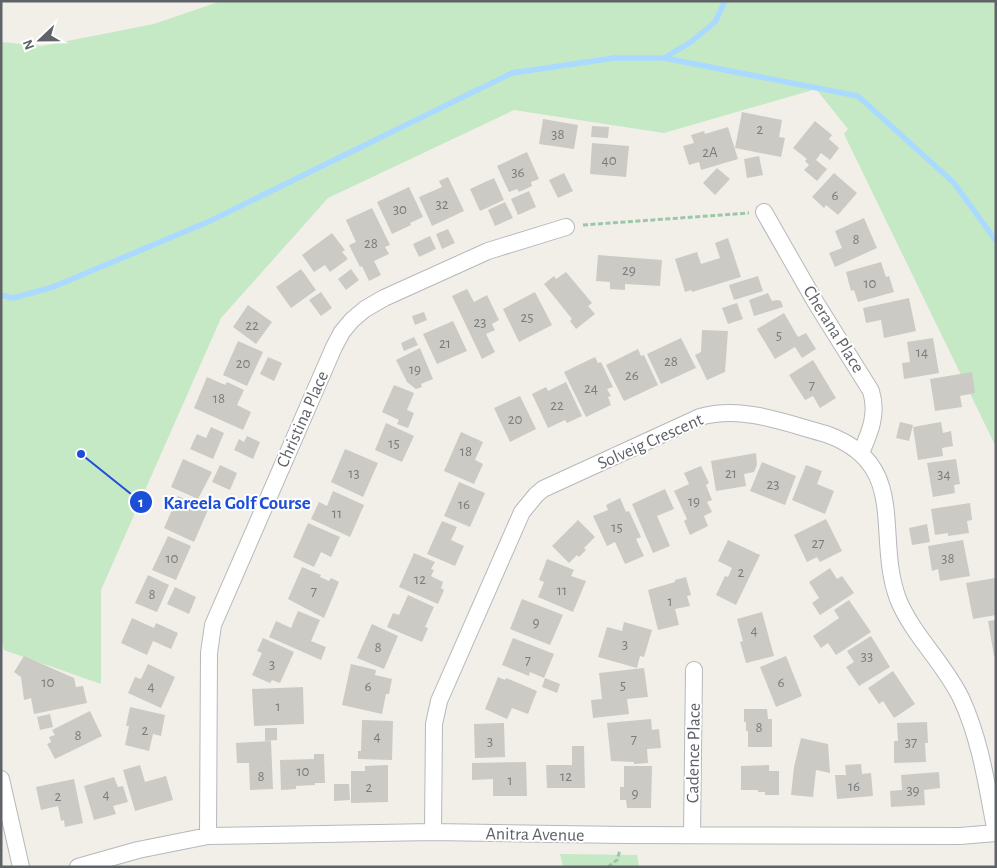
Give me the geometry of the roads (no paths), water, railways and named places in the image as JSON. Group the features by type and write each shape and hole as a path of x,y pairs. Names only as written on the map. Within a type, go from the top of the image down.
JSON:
{"street":[{"name":"Cherana Place","path":"764,212 816,303 872,391 874,399 873,424 861,453"},
{"name":"Christina Place","path":"208,836 209,653 213,625 342,332 365,309 384,298 488,251 566,227"},
{"name":"Solveig Crescent","path":"434,832 434,724 438,707 522,512 536,494 543,489 700,417 715,413 753,414 817,431 836,437 861,453 868,461 882,488 886,502 892,572 898,599 904,612 961,698 975,733 996,833"},
{"name":"Cadence Place","path":"692,835 694,670"},
{"path":"1,780 21,867"},
{"name":"Anitra Avenue","path":"78,867 138,850 208,836 434,832 960,836 996,833"}],"waterway":[{"path":"664,58 691,42 715,22 725,1"},
{"path":"1,295 13,298 53,287 210,221 512,73 614,58 664,58 858,96 954,183 996,241"}],"place":[{"name":"Kareela Golf Course","path":"81,454"}]}
